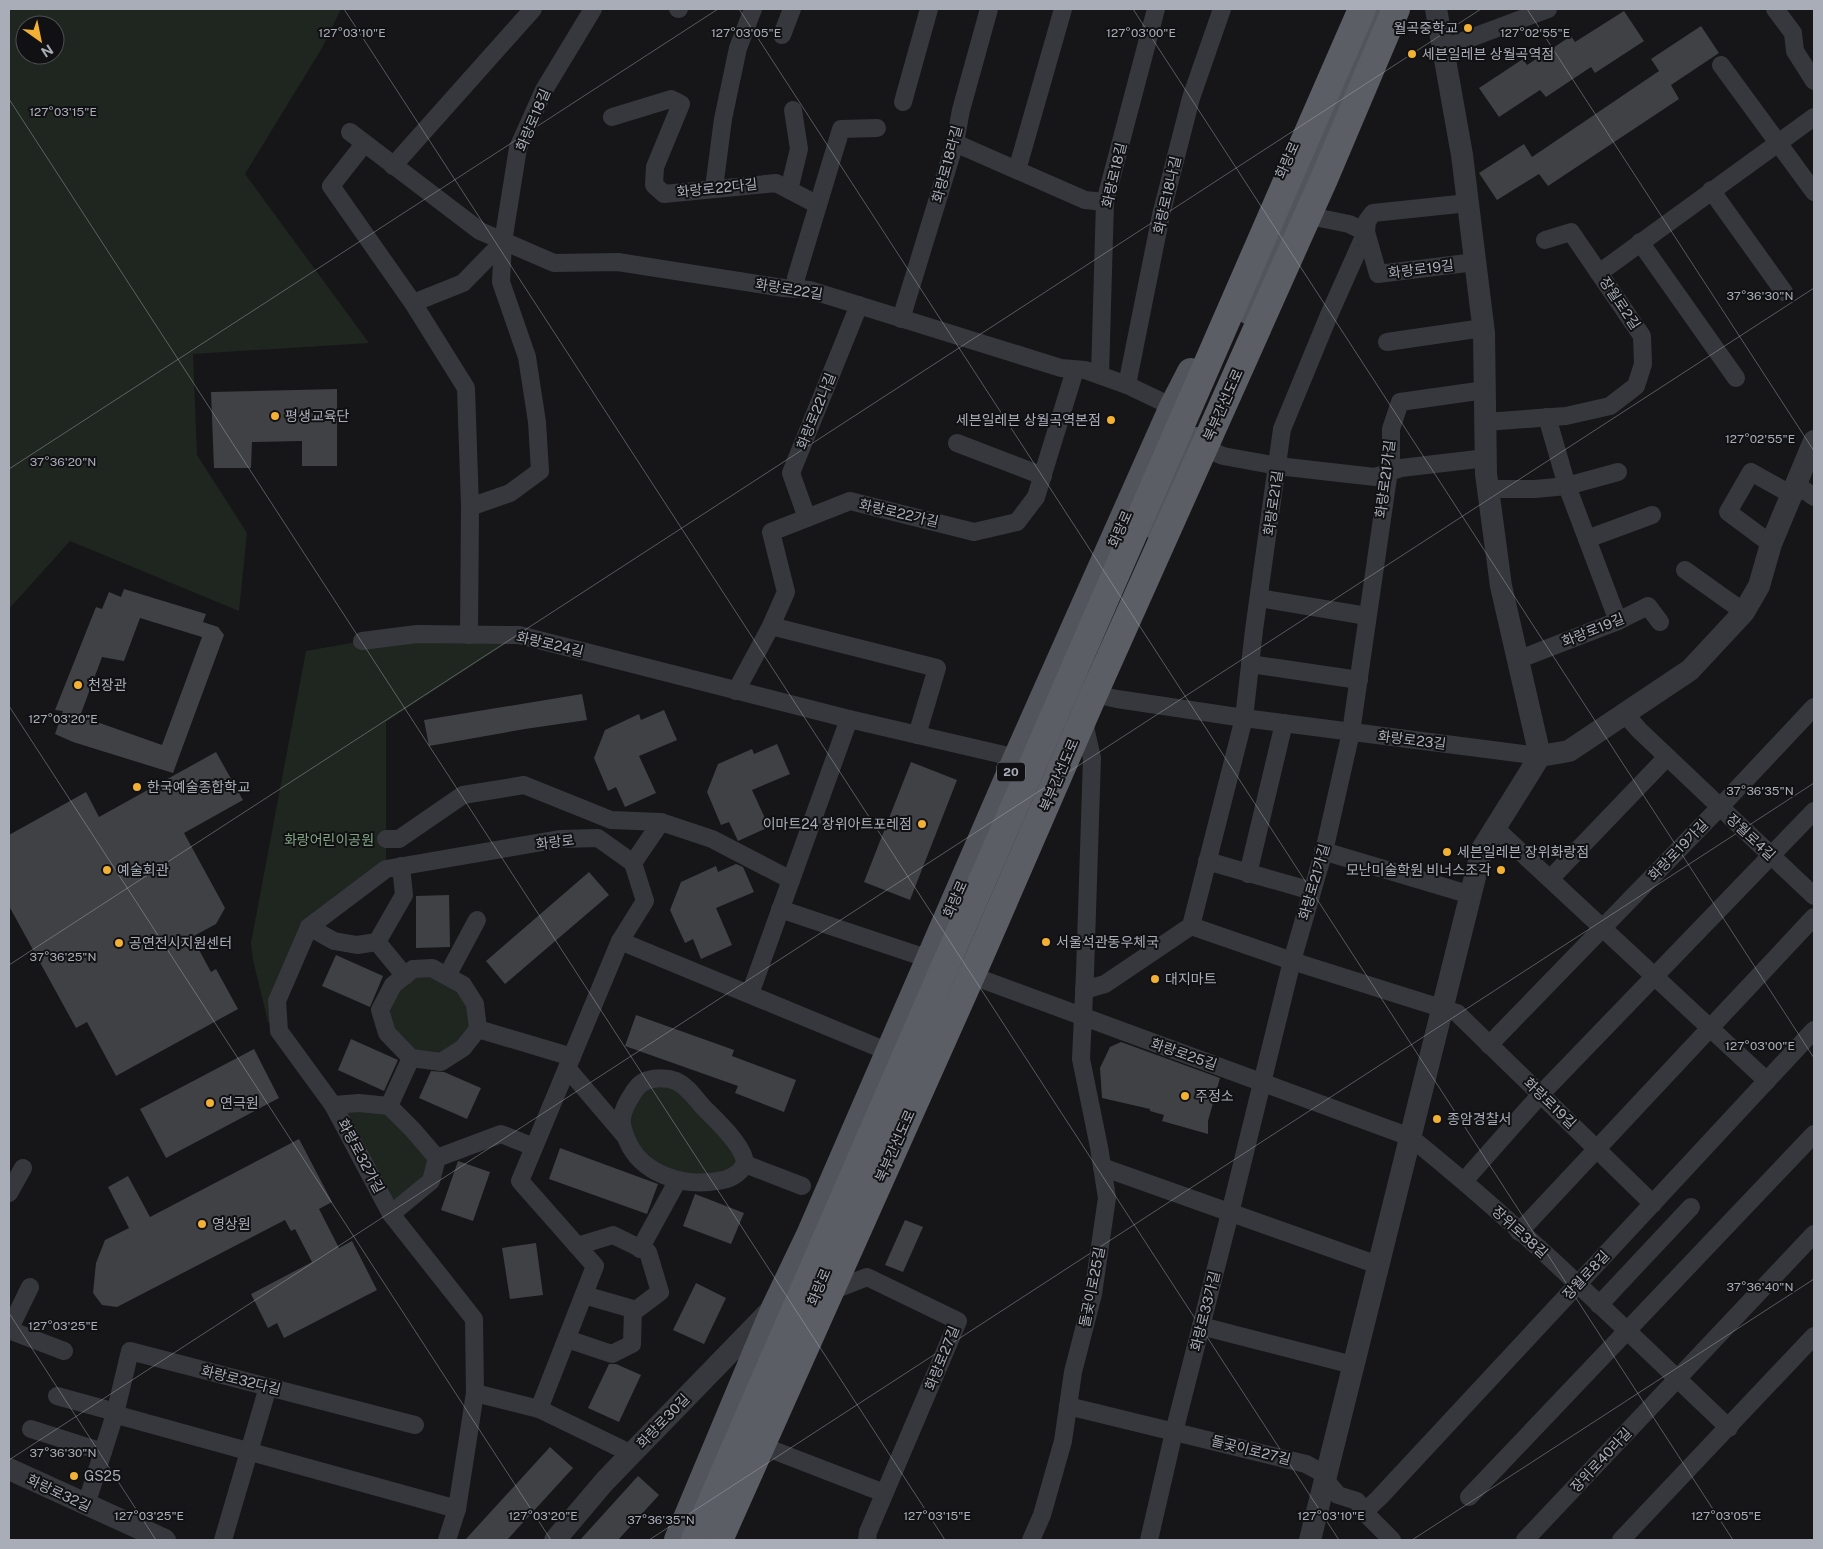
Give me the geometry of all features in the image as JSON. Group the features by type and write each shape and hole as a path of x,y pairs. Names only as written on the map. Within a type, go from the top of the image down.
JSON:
{"highway":[{"path":"1319,107 1323,54 1342,9"},
{"name":"북부간선도로","path":"695,1540 1362,9"},
{"name":"북부간선도로","path":"719,1540 1324,179 1396,9"},
{"path":"1324,179 1384,72 1414,9"}],"main road":[{"name":"화랑로","path":"678,1540 776,1306 810,1235 1017,758 1173,407 1183,390 1355,9"},
{"name":"화랑로","path":"708,1540 957,971 1077,691 1167,490 1195,444 1210,404 1380,9"}],"street":[{"path":"393,166 532,9"},
{"name":"화랑로18길","path":"503,242 518,148 544,90 593,9"},
{"path":"714,188 723,119 738,48 753,9"},
{"path":"782,35 792,9"},
{"path":"903,102 929,9"},
{"name":"화랑로18라길","path":"901,319 955,143 961,110 989,9"},
{"path":"1017,170 1063,9"},
{"name":"화랑로18길","path":"1100,375 1105,202 1156,9"},
{"name":"화랑로18나길","path":"1128,385 1164,206 1191,98 1222,9"},
{"path":"1310,1540 1482,849 1540,756 1500,586 1488,489 1483,328 1462,155 1436,9"},
{"path":"1444,48 1548,9"},
{"path":"1774,9 1793,33 1795,51 1814,81"},
{"path":"1720,65 1814,192"},
{"name":"화랑로22다길","path":"612,118 671,99 681,104 655,167 654,184 664,194 776,183 818,205"},
{"path":"789,190 799,149 793,110"},
{"name":"장월로2길","path":"1599,273 1814,117"},
{"path":"795,289 796,278 841,129 877,128"},
{"name":"화랑로22길","path":"350,132 480,231 554,263 618,262 810,290 1061,368 1085,370 1128,385 1173,407"},
{"path":"955,143 1085,200 1105,202"},
{"path":"364,144 331,186 413,303 466,388 470,507 470,635"},
{"path":"1712,190 1784,292"},
{"path":"1293,212 1349,224 1366,232 1366,221 1373,213 1468,203"},
{"name":"화랑로19길","path":"1366,232 1378,274 1475,262"},
{"name":"화랑로21길","path":"1191,926 1244,718 1282,429 1366,232"},
{"name":"장월로2길","path":"1485,422 1566,416 1610,406 1636,386 1643,364 1642,336 1571,232 1545,240"},
{"path":"413,303 463,283 503,242"},
{"path":"470,507 510,493 540,471 537,422 527,357 501,282 503,242"},
{"path":"1640,242 1736,378"},
{"name":"화랑로22나길","path":"807,518 791,473 859,305"},
{"path":"1387,342 1483,328"},
{"name":"화랑로22가길","path":"736,691 771,626 786,592 771,532 850,501 974,532 1017,522 1036,497 1075,370"},
{"name":"화랑로21가길","path":"1263,1082 1292,961 1323,851 1351,732 1390,457 1391,429 1400,402 1485,390"},
{"path":"1548,417 1566,486 1618,621"},
{"path":"1540,756 1569,751 1690,670 1744,612 1759,586 1771,544 1814,441"},
{"path":"957,443 1043,476"},
{"path":"1195,444 1224,456 1278,466 1375,477 1401,468 1486,458"},
{"path":"1488,489 1536,489 1566,486 1618,472"},
{"path":"1771,544 1728,512 1751,472 1792,495"},
{"path":"1792,495 1803,489 1814,497"},
{"path":"1587,539 1652,515"},
{"path":"1685,570 1744,612"},
{"path":"1259,598 1367,616"},
{"name":"화랑로19길","path":"1517,660 1618,621 1648,606 1660,622"},
{"path":"771,626 936,668 917,735"},
{"name":"화랑로24길","path":"362,641 417,634 519,635 849,719 1017,758"},
{"path":"1250,664 1359,680"},
{"path":"1077,691 1092,758 1082,1017"},
{"name":"화랑로23길","path":"1077,691 1117,699 1244,718 1540,756"},
{"name":"화랑로19가길","path":"1490,1045 1814,707"},
{"name":"장월로4길","path":"1625,714 1666,757 1814,896"},
{"path":"750,994 849,719"},
{"path":"1248,874 1284,723"},
{"path":"1550,879 1666,757"},
{"path":"386,838 399,839 463,795 524,785 611,820 660,822 712,839 791,880"},
{"path":"1464,1181 1541,1094 1772,857 1814,811"},
{"path":"539,1409 595,1266 520,1181 620,941 645,901 633,863 660,822"},
{"path":"1495,828 1767,1081"},
{"name":"화랑로","path":"451,858 560,839 598,838 633,863"},
{"path":"1323,851 1470,895"},
{"name":"화랑로32가길","path":"447,1540 457,1509 475,1393 474,1319 391,1214 332,1105 279,1031 277,1001 309,927 386,868 451,858"},
{"path":"1207,861 1248,874 1312,890"},
{"path":"377,942 404,895 401,866"},
{"path":"780,909 929,959"},
{"path":"1519,1232 1814,917"},
{"path":"447,976 477,920"},
{"path":"1084,990 1105,984 1191,926"},
{"name":"화랑로19길","path":"1191,926 1292,961 1442,1009 1457,1012 1653,1204"},
{"path":"309,927 334,940 357,945 377,942"},
{"path":"620,941 889,1052"},
{"path":"377,942 404,976"},
{"path":"432,968 447,976 463,985 476,1004 478,1029 463,1048 442,1062 411,1058 386,1034 380,1010 393,985 412,970 432,968"},
{"name":"화랑로25길","path":"957,971 1410,1137"},
{"name":"돌곶이로25길","path":"1031,1540 1042,1515 1063,1441 1073,1372 1093,1294 1108,1198 1081,1059 1082,1017"},
{"path":"478,1029 569,1062 626,1137 634,1152 646,1164 668,1177 702,1184 728,1180 742,1170 745,1164 745,1158 721,1123 707,1111 696,1097 675,1081 659,1077 642,1083 632,1095 622,1119 626,1137"},
{"name":"장월로8길","path":"1364,1512 1767,1081 1812,1037"},
{"path":"389,1106 411,1058"},
{"name":"화랑로33가길","path":"1155,1539 1174,1432 1263,1082"},
{"path":"332,1105 359,1103 389,1106 414,1130 437,1158"},
{"path":"437,1158 501,1134 534,1147"},
{"path":"1469,1497 1814,1134"},
{"name":"장위로38길","path":"1410,1137 1464,1181 1577,1284 1729,1428"},
{"path":"391,1214 431,1181 437,1158"},
{"path":"745,1164 802,1186"},
{"path":"1102,1167 1378,1265"},
{"path":"9,1193 23,1168"},
{"path":"640,1249 678,1180"},
{"path":"1600,1305 1692,1207"},
{"path":"1678,1379 1814,1234"},
{"path":"577,1246 612,1235 648,1252 660,1292 636,1310 584,1295"},
{"name":"화랑로27길","path":"815,1297 867,1277 958,1321 884,1493 868,1532 868,1540"},
{"path":"30,1287 9,1330 64,1351"},
{"name":"화랑로30길","path":"555,1540 605,1481 776,1306"},
{"path":"566,1339 612,1354 632,1344 633,1309"},
{"path":"1201,1326 1353,1365"},
{"path":"1622,1540 1814,1336"},
{"name":"화랑로32다길","path":"86,1505 115,1414 130,1351 415,1424"},
{"name":"장위로40라길","path":"1525,1540 1678,1379"},
{"path":"223,1540 268,1387"},
{"path":"475,1393 539,1409 632,1454"},
{"path":"57,1396 108,1410 115,1414 457,1509"},
{"path":"1068,1406 1174,1432"},
{"path":"31,1429 103,1452"},
{"name":"돌곶이로27길","path":"1174,1432 1306,1464 1325,1478 1338,1495 1358,1502 1364,1512 1392,1540"},
{"path":"751,1442 884,1493"},
{"name":"화랑로32길","path":"9,1469 165,1540"}],"green space":[{"path":"9,9 341,9 322,48 245,174 369,343 193,354 197,455 247,533 239,611 70,541 9,609"},
{"name":"화랑어린이공원","path":"519,635 386,722 386,869 309,927 277,1001 279,1031 268,1022 253,960 251,943 306,651 362,641"},
{"path":"413,969 463,985 478,1029 441,1062 411,1058 387,1033 393,985"},
{"path":"659,1077 702,1105 731,1138 742,1170 727,1180 653,1168 623,1127 632,1095"},
{"path":"333,1105 389,1106 437,1158 431,1181 391,1214"}],"building":[{"path":"1624,11 1644,41 1595,73 1591,67 1546,97 1540,90 1499,117 1479,88 1523,59 1527,65 1571,36 1575,42"},
{"path":"1701,26 1719,53 1671,85 1679,99 1548,186 1539,174 1497,200 1479,173 1524,144 1532,157 1659,71 1651,59"},
{"name":"평생교육단","path":"337,389 337,466 302,466 302,441 252,442 251,468 214,468 211,392"},
{"name":"천장관","path":"124,589 206,614 203,622 218,627 224,635 173,773 73,742 55,734 63,711 55,710 96,607 102,609 109,592 121,597","holes":["140,618 202,637 162,745 80,716 102,657 124,661"]},
{"path":"582,694 587,720 429,746 424,720"},
{"path":"664,710 677,740 639,756 656,793 625,807 616,787 608,791 594,758 605,730 639,714 641,720"},
{"path":"777,744 790,774 752,790 769,827 738,841 729,822 721,825 707,792 718,764 752,749 754,754"},
{"name":"예술회관","path":"216,752 243,800 184,833 225,908 216,924 192,937 211,972 216,969 238,1009 116,1076 87,1022 76,1028 9,906 9,835 86,792 99,817"},
{"path":"911,762 957,780 910,900 864,882"},
{"path":"736,864 743,867 754,892 716,908 732,945 701,959 693,939 685,943 670,910 681,882 716,866 718,872"},
{"path":"589,872 609,895 505,984 486,961"},
{"path":"449,895 450,947 416,948 416,896"},
{"path":"336,955 383,976 370,1007 322,986"},
{"path":"636,1015 734,1050 732,1056 796,1080 784,1112 735,1093 738,1086 625,1046"},
{"path":"351,1039 398,1060 384,1091 338,1070"},
{"path":"1121,1042 1220,1078 1208,1121 1208,1134 1162,1121 1164,1115 1150,1111 1150,1109 1102,1098 1100,1068 1110,1047"},
{"name":"연극원","path":"254,1049 279,1098 166,1158 140,1109"},
{"path":"431,1071 444,1072 481,1088 467,1119 419,1098"},
{"name":"영상원","path":"299,1139 332,1202 319,1209 339,1248 352,1241 377,1290 284,1338 277,1323 268,1328 251,1294 312,1262 295,1229 291,1231 285,1220 117,1307 102,1305 93,1293 96,1263 105,1240 129,1228 108,1187 128,1176 150,1217"},
{"path":"560,1148 658,1184 647,1214 549,1179"},
{"path":"458,1161 490,1172 473,1221 441,1210"},
{"path":"695,1194 744,1213 731,1244 683,1226"},
{"path":"905,1220 923,1227 903,1272 885,1265"},
{"path":"536,1243 543,1295 510,1299 502,1248"},
{"path":"696,1283 726,1298 704,1344 673,1330"},
{"path":"609,1364 616,1364 641,1375 619,1422 588,1408"},
{"path":"550,1447 573,1468 507,1540 465,1540"},
{"path":"638,1476 659,1495 618,1540 580,1540"}],"place":[{"name":"월곡중학교","path":"1468,28"},
{"name":"세븐일레븐 상월곡역점","path":"1412,54"},
{"name":"평생교육단","path":"275,416"},
{"name":"세븐일레븐 상월곡역본점","path":"1111,420"},
{"name":"천장관","path":"78,685"},
{"name":"한국예술종합학교","path":"137,787"},
{"name":"이마트24 장위아트포레점","path":"922,824"},
{"name":"세븐일레븐 장위화랑점","path":"1447,852"},
{"name":"예술회관","path":"107,870"},
{"name":"모난미술학원 비너스조각","path":"1501,870"},
{"name":"서울석관동우체국","path":"1046,942"},
{"name":"공연전시지원센터","path":"119,943"},
{"name":"대지마트","path":"1155,979"},
{"name":"주정소","path":"1185,1096"},
{"name":"연극원","path":"210,1103"},
{"name":"종암경찰서","path":"1437,1119"},
{"name":"영상원","path":"202,1224"},
{"name":"GS25","path":"74,1476"}]}
